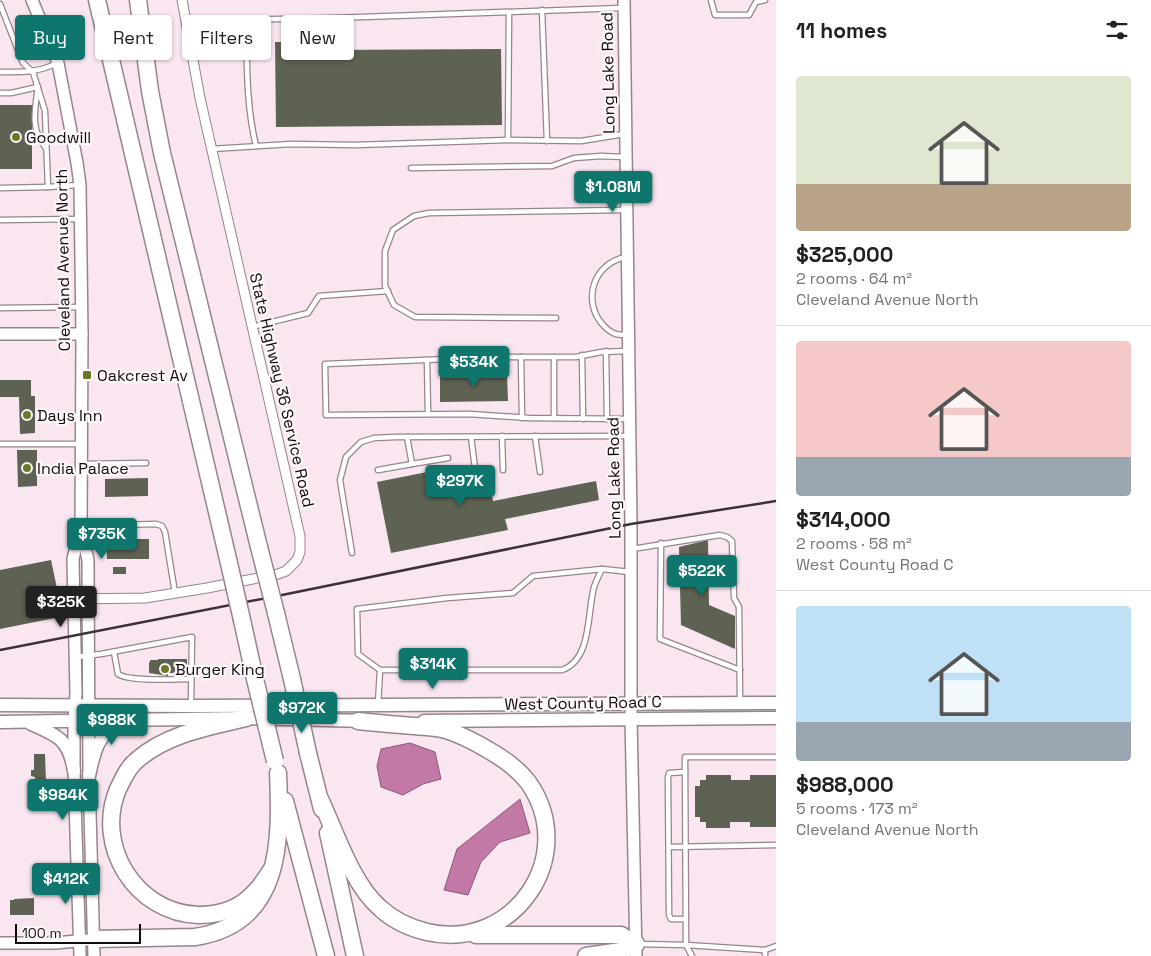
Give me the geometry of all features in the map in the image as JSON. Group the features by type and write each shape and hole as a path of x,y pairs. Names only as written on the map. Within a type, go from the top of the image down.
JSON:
{"highway":[{"path":"95,0 276,767 326,956"},
{"path":"138,0 150,91 162,153 292,679 355,956"},
{"path":"246,718 170,739 135,761 121,782 116,795 112,808 111,834 119,861 134,884 154,902 177,912 203,915 233,908 262,885 272,869"},
{"path":"358,721 441,729 460,736 498,756 519,772 535,794 545,822 546,839 542,867 533,888 520,905 500,922 471,933 454,935"},
{"path":"87,940 195,937 221,931 233,924 252,908 266,888 278,847 279,805 276,767"},
{"path":"320,799 360,885 380,908 398,921 419,930 435,934 621,935 636,950"},
{"path":"586,956 636,950"}],"main road":[{"name":"West County Road C","path":"0,705 191,706 776,702"},
{"name":"West County Road C","path":"0,722 246,718 358,721 776,718"},
{"path":"90,776 93,754 102,736 116,726 139,721"},
{"path":"26,722 46,730 66,744 71,755 74,771"}],"street":[{"name":"Cleveland Avenue North","path":"32,0 58,62 71,126 80,185 82,307 81,526 88,560 90,656 87,940 80,956"},
{"name":"State Highway 36 Service Road","path":"182,0 185,15"},
{"name":"Long Lake Road","path":"624,4 630,436 631,718 636,950"},
{"name":"State Highway 36 Service Road","path":"74,599 145,598 278,574 292,566 300,552 300,536 211,150 192,60"},
{"path":"0,334 82,334"},
{"name":"Cleveland Avenue North","path":"81,526 73,559 75,656 74,771 87,940 94,956"},
{"path":"0,943 56,943 87,940"}],"lane":[{"path":"710,0 715,14 749,15 756,2 765,0"},
{"path":"0,4 23,63 33,72 45,111 48,187"},
{"path":"271,19 509,12 624,4"},
{"path":"542,10 547,141"},
{"path":"508,140 509,12"},
{"path":"247,60 250,121 256,146"},
{"path":"0,72 33,72 48,68 58,62"},
{"path":"0,93 11,93 38,87"},
{"path":"38,87 35,130 46,148"},
{"path":"211,150 292,144 356,145 508,140 581,141 625,134"},
{"path":"411,168 552,166 574,158 626,157"},
{"path":"0,188 80,185"},
{"path":"556,318 415,317 394,305 386,286 385,251 392,230 414,216 429,213 626,210"},
{"path":"0,220 81,219"},
{"path":"627,257 611,261 602,269 596,278 592,290 592,303 600,322 608,330 616,334 628,335"},
{"path":"252,326 308,313 319,296 388,291"},
{"path":"0,308 82,307"},
{"path":"628,351 554,357 325,364 326,415 469,414 522,418 629,419"},
{"path":"606,352 607,419"},
{"path":"582,355 583,418"},
{"path":"521,357 522,418"},
{"path":"554,357 554,418"},
{"path":"427,360 428,414"},
{"path":"502,436 503,470"},
{"path":"535,436 540,472"},
{"path":"352,553 340,480 346,457 361,442 374,438 407,437 630,436"},
{"path":"407,437 412,464"},
{"path":"471,437 476,476"},
{"path":"0,444 81,444"},
{"path":"378,470 448,458"},
{"path":"81,464 146,463"},
{"path":"81,526 156,524 162,526 165,532 175,593"},
{"path":"631,549 720,535 728,537 732,541 734,598 739,607 740,702"},
{"path":"661,543 660,639 740,670"},
{"path":"602,569 594,587 583,650 570,668 562,670 380,670 358,654 356,609 447,598 513,593 533,576 602,569 631,573"},
{"path":"75,656 90,656 192,637 191,706"},
{"path":"114,652 118,674 122,676 191,678"},
{"path":"378,705 380,670"},
{"path":"692,956 686,945 685,757 776,757"},
{"path":"685,772 669,773 668,777 668,847 669,915 673,919 686,919"},
{"path":"668,847 776,845"},
{"path":"636,950 686,945 766,953 776,946"}],"shaded area":[{"path":"410,743 435,752 441,779 423,784 403,795 381,787 377,766 381,749"},
{"path":"520,799 530,833 500,842 481,862 468,895 444,890 457,849"}],"building":[{"path":"275,42 281,42 281,60 354,60 354,50 501,49 502,125 276,127"},
{"name":"Goodwill","path":"0,105 32,105 32,169 0,169"},
{"path":"507,374 508,401 440,402 440,375"},
{"name":"Days Inn","path":"0,380 31,380 31,396 35,396 35,433 20,434 19,397 0,397"},
{"name":"India Palace","path":"17,450 37,450 37,486 18,487"},
{"path":"462,465 465,483 489,478 493,501 596,481 599,500 505,519 508,530 391,553 377,482"},
{"path":"148,478 148,496 105,497 105,479"},
{"path":"106,539 149,539 149,559 107,559"},
{"path":"708,540 709,605 735,616 735,649 681,625 679,547"},
{"path":"51,560 58,593 55,618 0,629 0,570"},
{"path":"113,567 126,567 126,574 113,574"},
{"name":"Burger King","path":"187,659 187,665 181,665 181,673 168,673 168,676 149,673 150,660"},
{"path":"34,754 45,754 46,782 35,782 35,777 31,776 31,770 34,770"},
{"path":"706,775 731,775 731,780 750,780 750,775 776,775 776,827 750,827 750,822 730,822 730,828 706,828 706,822 700,822 700,817 695,817 695,786 700,786 700,780 706,780"},
{"path":"34,898 34,915 10,915 10,900"}],"railway":[{"path":"0,650 631,524 776,501"}],"place":[{"name":"Goodwill","path":"16,137"},
{"name":"Oakcrest Av","path":"87,375"},
{"name":"Days Inn","path":"27,415"},
{"name":"India Palace","path":"27,468"},
{"name":"Burger King","path":"165,669"}]}
